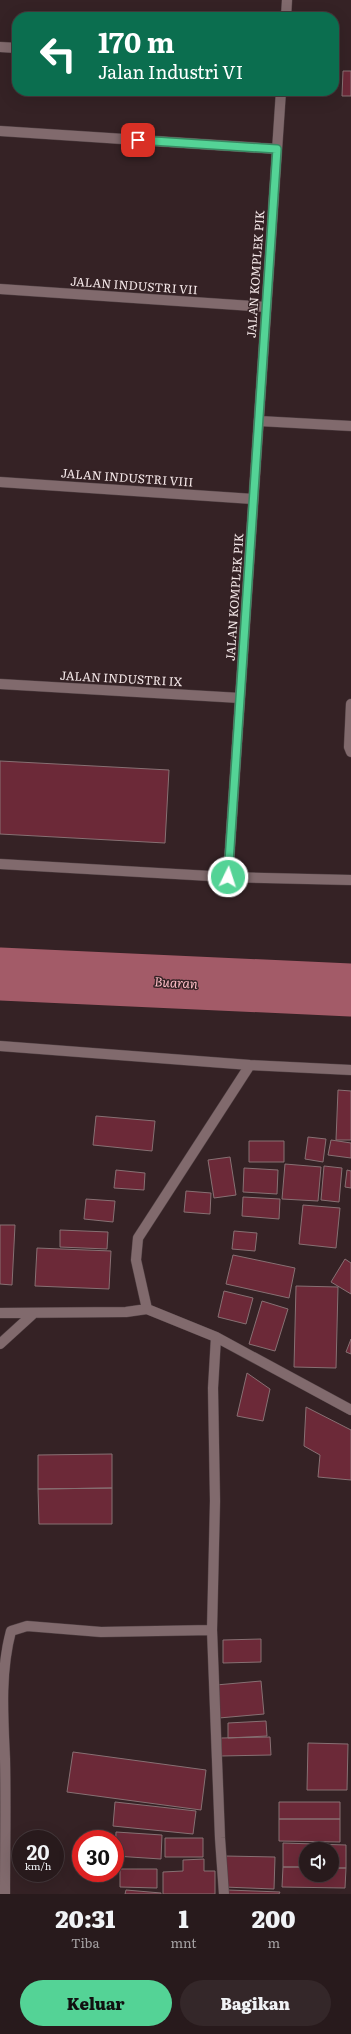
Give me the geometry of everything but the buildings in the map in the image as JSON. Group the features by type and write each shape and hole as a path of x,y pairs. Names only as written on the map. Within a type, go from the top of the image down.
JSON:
{"street":[{"path":"286,12 287,0"},
{"path":"0,47 12,48"},
{"name":"JALAN KOMPLEK PIK","path":"228,877 281,96"},
{"path":"0,131 277,149"},
{"name":"JALAN INDUSTRI VII","path":"0,288 266,307"},
{"path":"259,421 351,426"},
{"name":"JALAN INDUSTRI VIII","path":"0,482 253,499"},
{"name":"JALAN INDUSTRI IX","path":"0,684 240,698"},
{"path":"351,704 349,747 351,752"},
{"path":"0,864 228,877 351,880"},
{"path":"0,1046 250,1065 351,1070"},
{"path":"147,1309 136,1260 138,1238 250,1065"},
{"path":"0,1313 126,1312 147,1309 216,1337 351,1410"},
{"path":"0,1344 34,1313"},
{"path":"216,1337 213,1388 215,1501 212,1630 220,1838 224,1894"},
{"path":"5,1894 2,1705 5,1651 11,1631 27,1626 101,1632 212,1630"}],"waterway":[{"name":"Buaran","path":"0,974 351,990"}],"route":[{"path":"138,140 277,149 228,877"}]}
